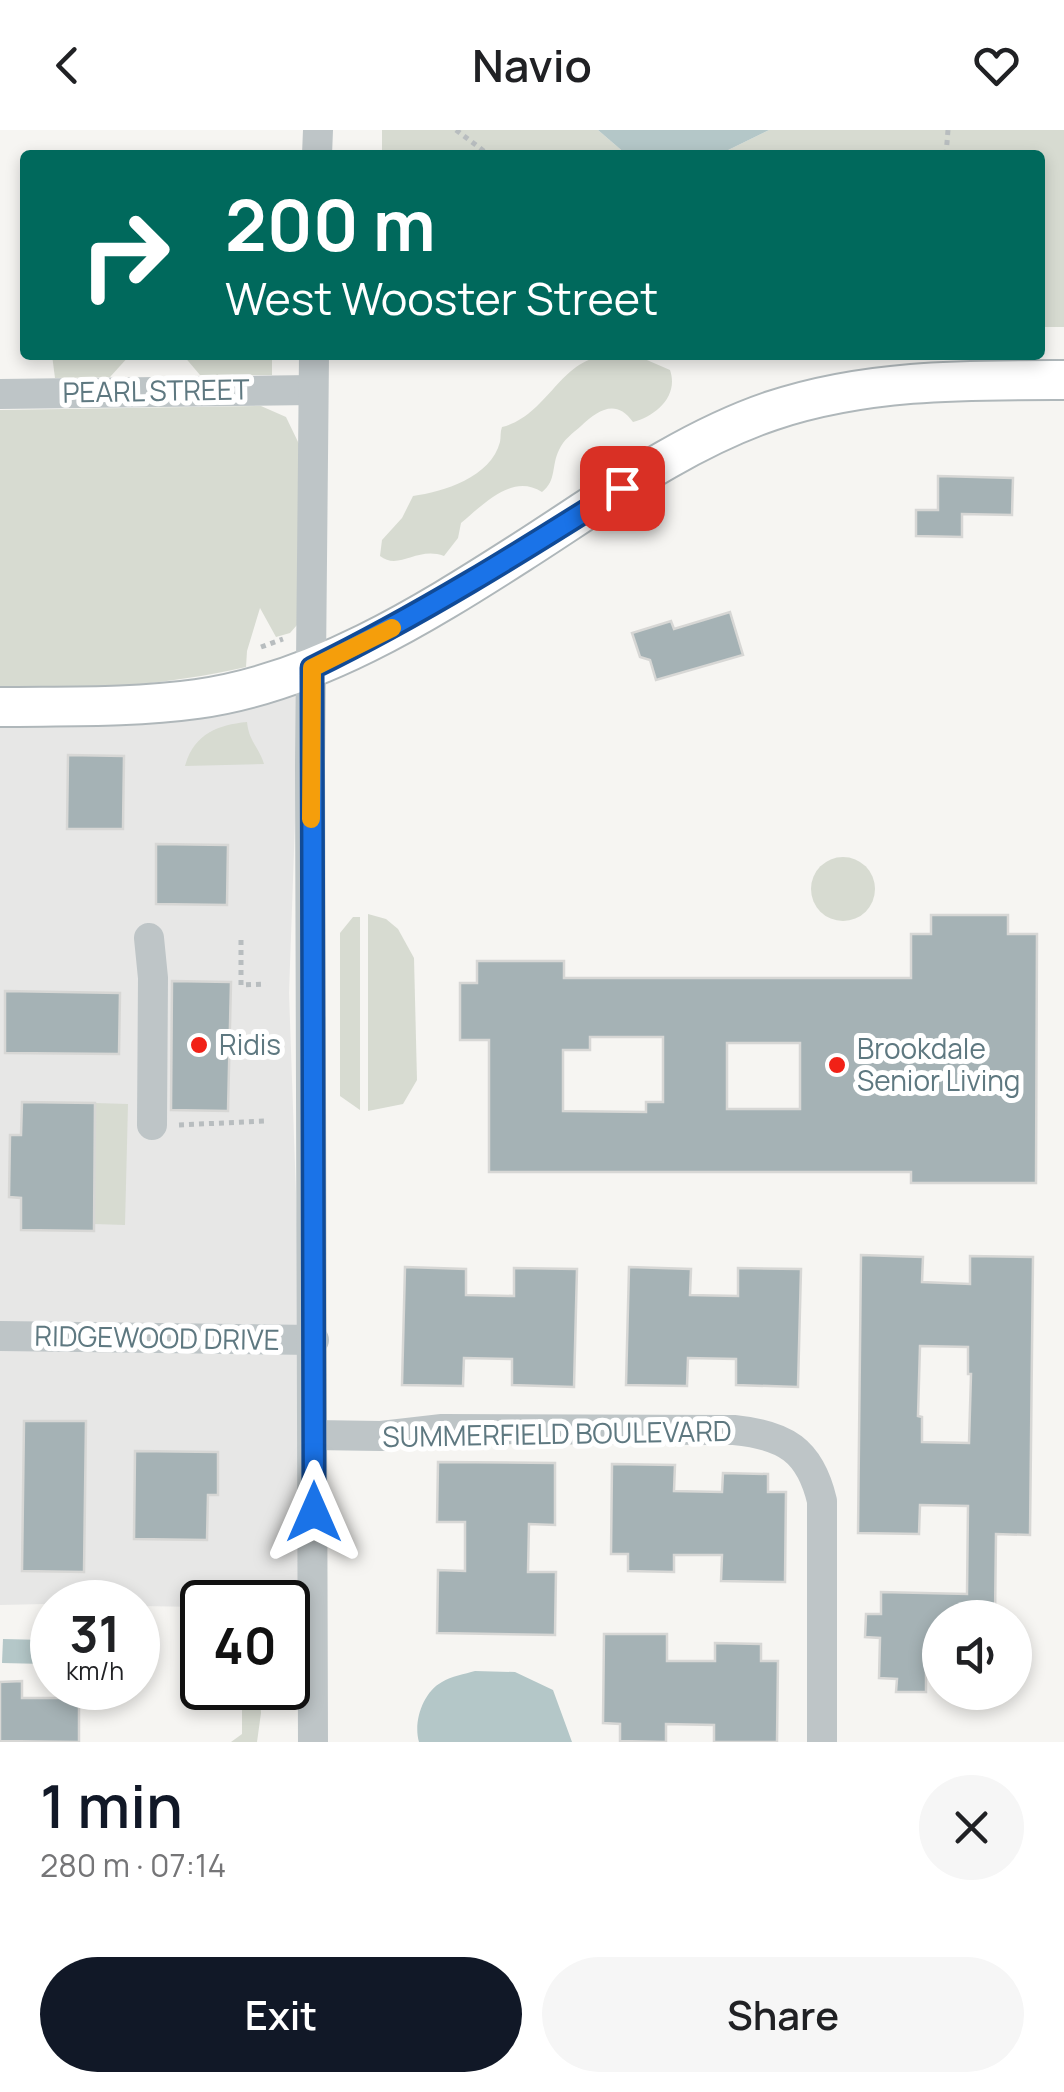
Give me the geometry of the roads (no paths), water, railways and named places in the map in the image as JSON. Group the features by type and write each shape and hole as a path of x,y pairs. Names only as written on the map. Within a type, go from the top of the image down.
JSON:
{"main road":[{"path":"0,707 136,705 200,699 312,668 471,584 653,468 768,412 818,397 873,387 956,380 1064,380"}],"street":[{"path":"313,1742 314,360"},
{"name":"PEARL STREET","path":"0,394 313,390"},
{"path":"149,938 154,978 152,1125"},
{"name":"RIDGEWOOD DRIVE","path":"0,1336 314,1340"},
{"name":"SUMMERFIELD BOULEVARD","path":"314,1435 381,1436 442,1430 734,1430 758,1432 781,1440 801,1454 816,1474 822,1501 822,1742"}],"place":[{"name":"Ridis","path":"199,1045"},
{"name":"Brookdale Senior Living","path":"837,1065"}]}
